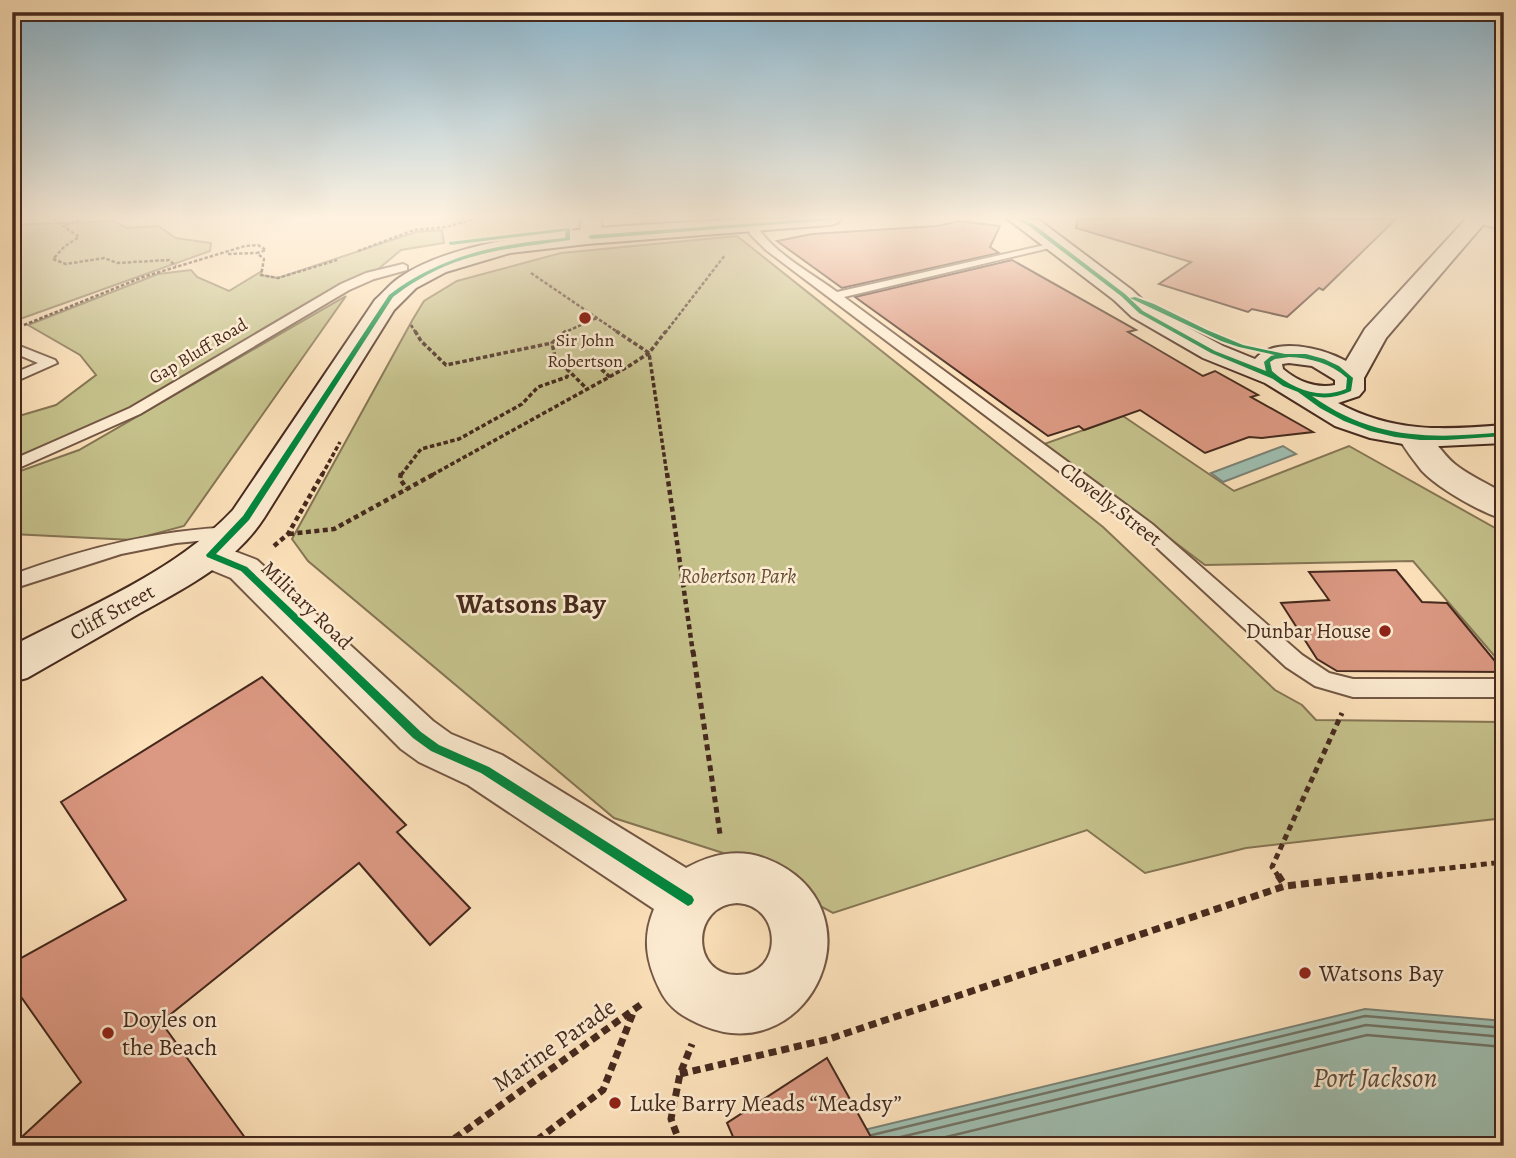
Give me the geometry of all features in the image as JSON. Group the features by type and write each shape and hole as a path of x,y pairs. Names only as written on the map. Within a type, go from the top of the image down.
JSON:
{"street":[{"path":"222,544 246,518 384,305 401,287 409,273"},
{"path":"1093,273 1123,295 1159,307 1202,332 1262,353 1291,369 1323,395 1347,386 1374,335 1430,273"},
{"path":"1291,369 1374,335"},
{"path":"1291,369 1327,411 1358,427 1415,439 1455,439 1504,434"},
{"path":"1347,386 1364,412 1415,439 1435,466 1504,508"},
{"name":"Cliff Street","path":"12,666 179,575 222,544"},
{"name":"Military Road","path":"222,544 244,569 417,735 435,748 485,770 688,900"},
{"path":"742,876 764,882 778,891 798,918 801,936 799,954 792,971 781,986 751,1004 735,1005 704,997 692,986 680,970 676,959 675,928 688,900 713,881 742,876"}],"lane":[{"name":"Gap Bluff Road","path":"12,466 135,411 345,287 370,276 408,273"},
{"name":"Clovelly Street","path":"804,273 1146,528 1294,661 1323,680 1353,688 1504,688"},
{"path":"834,296 931,273"},
{"path":"12,347 50,363 12,379"},
{"path":"12,582 81,556 157,539 198,533 222,544"}],"path":[{"path":"12,328 160,273"},
{"path":"261,273 278,278 294,273"},
{"path":"529,273 649,353 723,853 742,876"},
{"path":"222,544 334,529 588,390 649,353 711,273"},
{"path":"588,390 555,357 552,343 569,329 598,318"},
{"path":"408,321 421,341 446,365 460,364 527,344 552,343"},
{"path":"591,360 610,377"},
{"path":"407,489 400,479 401,471 421,449 458,439 522,404 538,387 567,377 568,372"},
{"path":"1285,886 1272,867 1353,688"},
{"path":"681,1146 671,1119 680,1074 829,1039 1285,886 1504,862"},
{"path":"537,1140 603,1090 634,1012"}],"green space":[{"path":"12,273 148,273 20,319 12,319"},
{"path":"194,273 229,291 259,273 278,278 293,273 372,273 296,310 134,407 12,459 12,418 56,405 96,375 80,355 28,325 158,274"},
{"name":"Robertson Park","path":"487,273 784,273 1103,527 1275,690 1302,705 1316,720 1504,722 1504,818 1246,848 1145,873 1087,830 833,913 723,853 614,818 308,561 292,539 424,301 457,281"},
{"path":"346,296 184,526 132,540 12,534 12,474 79,450"},
{"path":"1123,416 1234,491 1349,446 1504,533 1503,666 1413,561 1205,565 1044,444"}],"water":[{"path":"1283,446 1296,454 1223,482 1211,473"},
{"name":"Port Jackson","path":"1365,1009 1504,1021 1504,1146 798,1146"}],"building":[{"path":"821,273 909,273 842,288"},
{"path":"957,273 1035,273 1136,330 1128,332 1203,376 1215,371 1258,395 1251,397 1313,432 1249,437 1205,453 1140,410 1084,430 1079,426 1048,436 855,297"},
{"path":"1175,273 1340,273 1287,317 1252,309 1248,312 1159,284"},
{"name":"Dunbar House","path":"1396,570 1422,602 1447,603 1504,672 1337,671 1317,659 1281,603 1329,600 1309,572"},
{"path":"262,677 406,825 397,832 470,908 430,945 359,863 161,1022 251,1146 12,1146 81,1082 12,984 12,963 126,900 61,802"},
{"path":"827,1058 876,1146 737,1146 727,1123"}],"cycle path":[{"path":"425,273 391,296 246,518 210,555 244,569 417,735 435,748 485,770 688,900"},
{"path":"1094,273 1141,312 1213,352 1274,377"},
{"path":"1133,298 1241,346 1282,354"},
{"path":"1289,355 1306,356 1337,367 1350,378 1349,390 1329,396 1318,395 1296,389 1276,379 1269,372 1267,362 1273,357 1289,355"},
{"path":"1298,389 1322,407 1346,420 1395,435 1447,438 1504,434"}],"place":[{"name":"Sir John Robertson","path":"585,318"},
{"name":"Dunbar House","path":"1385,631"},
{"name":"Watsons Bay","path":"1305,973"},
{"name":"Doyles on the Beach","path":"108,1033"},
{"name":"Luke Barry Meads “Meadsy”","path":"615,1103"}],"district":[{"name":"Watsons Bay","path":"531,604"}]}
